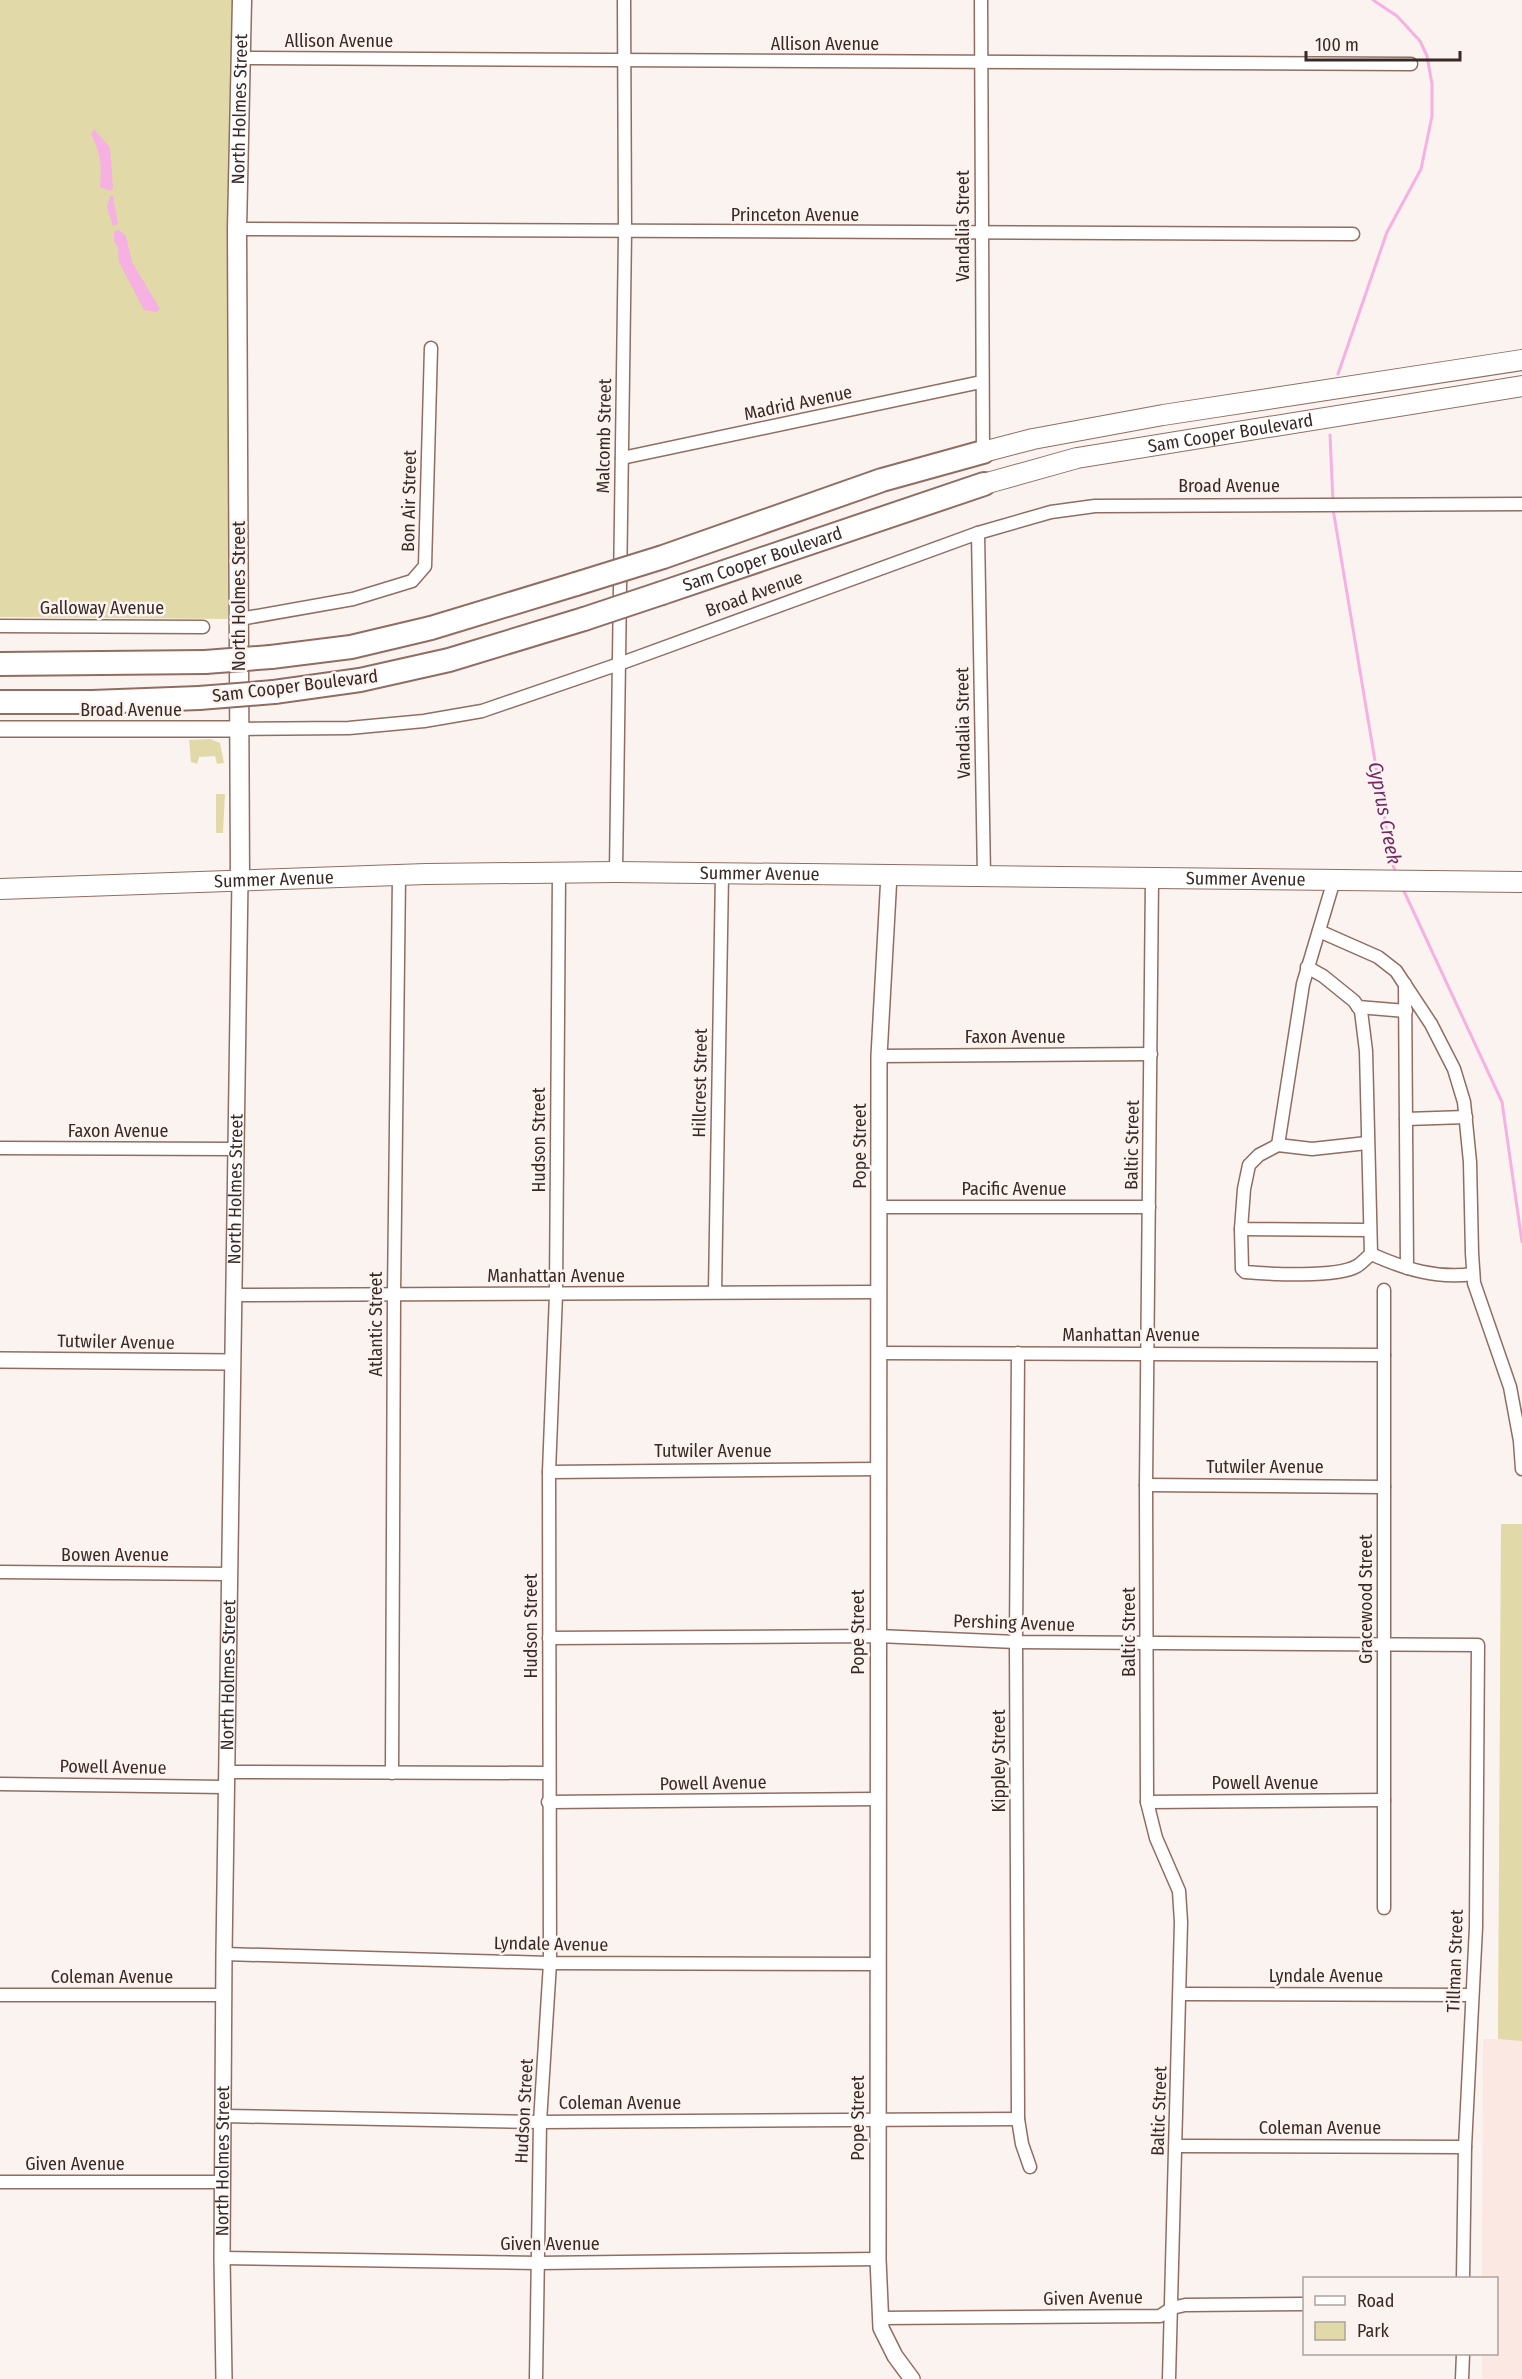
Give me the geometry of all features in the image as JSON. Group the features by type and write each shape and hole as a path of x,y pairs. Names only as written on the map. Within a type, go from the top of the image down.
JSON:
{"highway":[{"name":"Sam Cooper Boulevard","path":"0,664 205,662 271,657 362,644 431,628 576,584 663,557 882,480 983,452"},
{"name":"Sam Cooper Boulevard","path":"0,702 92,702 199,698 274,692 360,680 450,660 584,619 984,484"}],"main road":[{"name":"North Holmes Street","path":"240,880 237,229 242,0"},
{"name":"Sam Cooper Boulevard","path":"983,452 1033,439 1163,415 1522,360"},
{"name":"Sam Cooper Boulevard","path":"984,484 1077,459 1522,386"},
{"name":"Summer Avenue","path":"0,889 240,880 616,872 1522,882"}],"street":[{"name":"Malcomb Street","path":"616,872 625,232 624,0"},
{"name":"Vandalia Street","path":"981,0 983,452"},
{"name":"Allison Avenue","path":"239,58 1410,64"},
{"name":"Princeton Avenue","path":"237,229 1353,234"},
{"name":"Bon Air Street","path":"240,619 353,599 412,581 425,566 431,348"},
{"name":"Madrid Avenue","path":"622,458 981,382"},
{"name":"Broad Avenue","path":"0,729 349,728 424,721 482,711 619,664 978,533 1051,512 1095,506 1522,504"},
{"name":"Vandalia Street","path":"978,533 984,876"},
{"name":"Galloway Avenue","path":"0,626 203,627"},
{"name":"Hudson Street","path":"536,2379 540,2122 550,1963 549,1472 556,1294 559,873"},
{"name":"Hillcrest Street","path":"715,1292 722,874"},
{"name":"Pope Street","path":"888,875 879,1056 878,2259 880,2318 885,2338 912,2379"},
{"name":"Atlantic Street","path":"392,1773 399,876"},
{"name":"Baltic Street","path":"1152,878 1146,1485 1147,1802 1156,1838 1179,1891 1180,1994 1169,2379"},
{"name":"North Holmes Street","path":"224,2379 222,2182 224,1954 240,880"},
{"path":"1278,1145 1307,967 1334,880"},
{"path":"1319,931 1378,957 1396,970 1431,1024 1454,1069 1466,1117 1470,1162 1473,1274 1510,1387 1520,1441 1522,1468"},
{"path":"1307,967 1323,976 1354,1001 1361,1011 1366,1051 1371,1254"},
{"path":"1406,984 1407,1268"},
{"path":"1358,1006 1406,1011"},
{"name":"Faxon Avenue","path":"879,1056 1151,1054"},
{"path":"1406,1119 1466,1117"},
{"path":"1367,1143 1312,1149 1278,1145 1259,1155 1249,1165 1244,1189 1241,1229 1242,1269 1245,1272 1284,1274 1342,1271 1356,1267 1371,1254"},
{"name":"Faxon Avenue","path":"0,1148 235,1149"},
{"name":"Pacific Avenue","path":"879,1207 1149,1207"},
{"path":"1241,1229 1369,1230"},
{"path":"1371,1254 1407,1268 1450,1277 1473,1274"},
{"name":"Gracewood Street","path":"1384,1290 1384,1908"},
{"name":"Manhattan Avenue","path":"234,1295 878,1293"},
{"name":"Manhattan Avenue","path":"878,1353 1384,1355"},
{"name":"Kippley Street","path":"1018,1353 1016,1642 1018,2119 1022,2144 1030,2167"},
{"name":"Tutwiler Avenue","path":"0,1360 232,1362"},
{"name":"Tutwiler Avenue","path":"549,1472 878,1469"},
{"name":"Tutwiler Avenue","path":"1146,1485 1384,1487"},
{"name":"Bowen Avenue","path":"0,1572 229,1574"},
{"name":"Pershing Avenue","path":"549,1638 878,1636 1016,1642 1148,1644 1478,1645"},
{"name":"Tillman Street","path":"1463,2277 1465,2147 1476,1927 1478,1645"},
{"name":"Powell Avenue","path":"0,1784 392,1773 549,1773"},
{"name":"Powell Avenue","path":"549,1802 877,1799"},
{"name":"Powell Avenue","path":"1147,1802 1384,1800"},
{"name":"Lyndale Avenue","path":"224,1954 550,1963 878,1964"},
{"name":"Lyndale Avenue","path":"1180,1994 1472,1995"},
{"name":"Coleman Avenue","path":"0,1995 224,1995"},
{"name":"Coleman Avenue","path":"223,2116 540,2122 1018,2119"},
{"name":"Coleman Avenue","path":"1176,2146 1465,2147"},
{"name":"Given Avenue","path":"0,2182 222,2182"},
{"name":"Given Avenue","path":"222,2259 538,2263 878,2259"},
{"name":"Given Avenue","path":"880,2318 1160,2316 1172,2308 1185,2305 1303,2304"},
{"path":"1462,2355 1462,2379"}],"shaded area":[{"path":"94,129 110,148 113,188 110,191 100,187 100,160 91,134"},
{"path":"110,196 113,196 118,224 113,226 107,207"},
{"path":"119,230 126,236 132,262 160,309 157,312 144,310 119,262 114,231"},
{"path":"1501,1524 1522,1525 1522,2379 1482,2379 1482,2355 1498,2355 1498,2277 1482,2277 1483,2039 1498,2039"}],"green space":[{"path":"0,0 234,0 231,525 228,619 0,617"},
{"path":"210,739 220,743 224,763 217,764 215,756 199,757 197,764 191,762 189,740"},
{"path":"216,794 225,794 223,833 216,833"},
{"path":"1501,1524 1522,1524 1522,2041 1498,2039"}],"waterway":[{"path":"1338,374 1387,232 1421,169 1432,116 1432,84 1427,56 1420,41 1397,16 1373,0"},
{"name":"Cyprus Creek","path":"1330,435 1333,502"},
{"name":"Cyprus Creek","path":"1333,509 1392,863 1397,875"},
{"name":"Cyprus Creek","path":"1403,889 1502,1102 1522,1242"}]}
